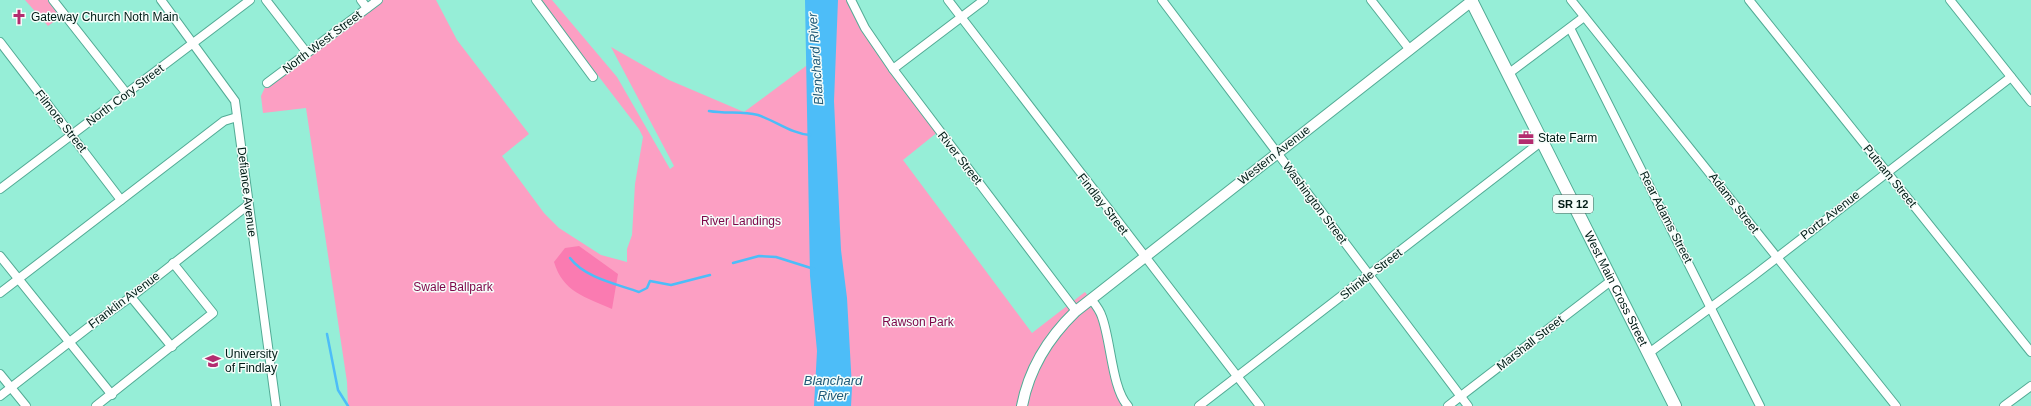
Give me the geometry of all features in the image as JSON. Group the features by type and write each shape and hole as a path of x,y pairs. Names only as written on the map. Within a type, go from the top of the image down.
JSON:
{"highway":[{"name":"West Main Cross Street","path":"1472,0 1676,406"}],"main road":[{"name":"Western Avenue","path":"1022,406 1034,369 1045,348 1058,330 1076,311 1144,256 1410,50 1472,0"}],"street":[{"path":"53,0 127,94"},
{"name":"Defiance Avenue","path":"161,0 233,96 276,406"},
{"name":"North Cory Street","path":"0,189 250,0"},
{"path":"266,0 307,53"},
{"path":"361,0 367,8"},
{"name":"North West Street","path":"267,83 378,0"},
{"path":"536,0 593,77"},
{"name":"River Street","path":"851,0 858,17 894,69 1076,311"},
{"name":"Findlay Street","path":"948,0 1260,406"},
{"path":"894,69 984,0"},
{"name":"Washington Street","path":"1162,0 1468,406"},
{"path":"1371,0 1410,50"},
{"name":"Adams Street","path":"1571,0 1896,406"},
{"name":"Putnam Street","path":"1748,0 2031,352"},
{"path":"1950,0 2031,102"},
{"path":"1508,74 1584,17"},
{"name":"Rear Adams Street","path":"1570,28 1760,406"},
{"name":"Filmore Street","path":"0,42 121,200"},
{"name":"Portz Avenue","path":"1649,353 2011,77"},
{"path":"0,293 224,121 237,117"},
{"name":"Shinkle Street","path":"1199,406 1542,141"},
{"name":"Franklin Avenue","path":"0,396 70,341 131,298 173,263 248,205"},
{"path":"0,256 112,395"},
{"path":"96,406 112,395 214,312 173,263"},
{"name":"Marshall Street","path":"1448,406 1612,280"},
{"path":"131,298 172,347"},
{"path":"1091,299 1102,315 1117,382 1122,398 1128,406"},
{"path":"0,374 26,406"},
{"path":"2004,406 2031,386"}],"green space":[{"path":"25,0 50,0 60,13 60,17 48,26"},
{"path":"378,0 436,0 457,40 529,134 502,156 544,213 559,228 601,255 627,262 627,249 632,235 635,184 643,137 639,129 540,0 552,0 617,77 670,169 674,166 611,47 669,80 744,112 806,66 816,64 811,0 851,0 856,13 939,131 903,160 1032,333 1085,292 1099,310 1117,382 1128,406 348,406 347,382 306,108 263,113 261,96 267,83"}],"shaded area":[{"path":"579,246 618,274 612,309 576,292 569,287 558,272 554,262 565,248"}],"water":[{"name":"Blanchard River","path":"805,0 838,0 834,101 841,250 847,298 852,388 851,406 814,406 817,351 810,276"}],"waterway":[{"path":"709,111 758,115 790,130 810,135"},
{"path":"733,263 759,256 776,257 814,269"},
{"path":"570,258 584,271 602,280 639,292 647,288 650,281 671,285 710,275"},
{"path":"327,334 338,390 348,406"}],"place":[{"name":"Gateway Church Noth Main","path":"19,17"},
{"name":"State Farm","path":"1526,138"},
{"name":"University of Findlay","path":"213,361"}],"park label":[{"name":"River Landings","path":"741,221"},
{"name":"Swale Ballpark","path":"453,287"},
{"name":"Rawson Park","path":"918,322"}]}
